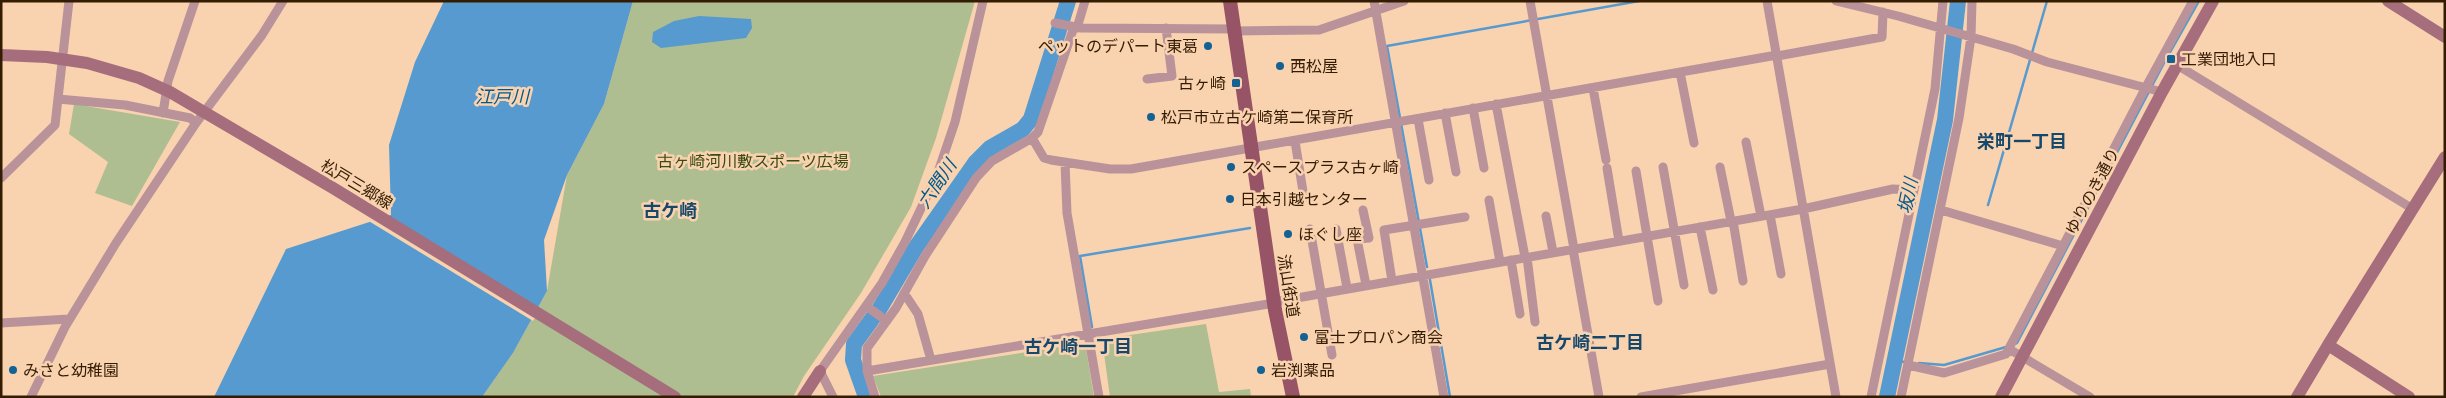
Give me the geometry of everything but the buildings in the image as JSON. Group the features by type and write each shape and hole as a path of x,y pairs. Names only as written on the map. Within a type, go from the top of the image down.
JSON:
{"main road":[{"name":"流山街道","path":"1230,1 1274,303 1281,346 1294,397"}],"street":[{"path":"1,178 55,125 68,1"},
{"path":"163,113 168,80 195,1"},
{"path":"31,397 39,377 69,319 116,243 196,123 262,35 283,1"},
{"path":"803,397 866,306 905,242 944,158 955,122 983,1"},
{"path":"875,397 867,370 867,348 887,321 925,256 986,166 1032,138 1042,123 1085,1"},
{"path":"1055,23 1076,27 1319,30 1375,6 1404,1"},
{"path":"1530,1 1599,397"},
{"path":"1768,1 1836,397"},
{"path":"1836,1 1944,29 2031,55 2047,62 2162,92"},
{"path":"1871,397 1935,89 1944,29 1943,1"},
{"path":"1901,397 1941,210 1969,36 1972,1"},
{"path":"1908,365 1944,373 2006,354 2193,1"},
{"name":"ゆりのき通り","path":"2001,397 2162,92 2213,1"},
{"path":"2388,1 2445,37"},
{"path":"1375,6 1444,397"},
{"path":"1032,138 1044,158 1110,169 1131,169 1882,37 1883,12"},
{"path":"1147,79 1172,76 1166,28"},
{"name":"松戸三郷線","path":"1,55 47,57 87,63 139,78 178,96 333,188 675,397"},
{"path":"2177,65 2413,209"},
{"path":"1680,72 1694,143"},
{"path":"1594,88 1619,241"},
{"path":"58,99 125,105 190,118 196,123"},
{"path":"1496,104 1526,257 1535,322"},
{"path":"1473,108 1484,168"},
{"path":"1445,113 1456,172"},
{"path":"1418,119 1429,180"},
{"path":"1294,141 1304,198"},
{"path":"1746,142 1781,274"},
{"path":"2297,397 2445,157"},
{"path":"1065,162 1067,213 1099,397"},
{"path":"1663,167 1684,285"},
{"path":"1720,168 1743,281"},
{"path":"1636,171 1658,301"},
{"path":"867,370 1088,332 1274,303 1347,288 1803,209 1893,189 1914,190"},
{"path":"1489,200 1500,262"},
{"path":"1363,210 1369,238 1357,240 1366,285"},
{"path":"1941,210 2063,246"},
{"path":"1546,216 1553,252"},
{"path":"1392,281 1384,230 1465,217"},
{"path":"1700,226 1713,290"},
{"path":"1336,229 1347,288"},
{"path":"1310,230 1332,355"},
{"path":"1511,260 1520,314"},
{"path":"904,293 918,314 930,360"},
{"path":"866,306 887,321"},
{"path":"1,323 69,319"},
{"path":"2328,345 2410,397"},
{"path":"2009,349 2090,397"},
{"path":"1641,397 1830,364"},
{"path":"820,371 833,397"}],"green space":[{"name":"古ヶ崎河川敷スポーツ広場","path":"633,1 975,1 936,138 911,207 861,293 804,376 793,397 482,397 513,353 547,291 567,175 604,104"},
{"path":"74,104 180,122 132,206 95,193 108,162 69,134"},
{"path":"1206,324 1219,392 1250,389 1251,397 1110,397 1102,339"},
{"path":"1085,343 1094,397 881,397 873,376"}],"water":[{"name":"江戸川","path":"444,1 633,1 604,104 567,175 544,240 547,291 513,353 482,397 214,397 286,249 391,215 389,145 415,62"},
{"path":"699,16 751,19 752,28 746,38 661,48 652,42 653,32 674,21"}],"pier":[{"path":"385,215 540,309 533,321 367,220"}],"waterway":[{"name":"六間川","path":"866,397 853,360 854,344 880,308 916,247 975,163 990,148 1023,129 1031,119 1068,1"},
{"path":"1427,267 1387,46 1639,1"},
{"name":"坂川","path":"1887,397 1945,120 1958,1"},
{"path":"1988,205 2047,1"},
{"path":"2014,344 2017,343 2164,63 2199,1"},
{"path":"1092,327 1080,256 1250,228"},
{"path":"1430,280 1450,397"},
{"path":"1919,363 1944,365 2006,347"},
{"path":"1894,361 1906,362"}],"place":[{"name":"ペットのデパート東葛","path":"1208,46"},
{"name":"工業団地入口","path":"2171,59"},
{"name":"西松屋","path":"1280,66"},
{"name":"古ヶ崎","path":"1236,83"},
{"name":"松戸市立古ケ崎第二保育所","path":"1151,117"},
{"name":"スペースプラス古ヶ崎","path":"1231,167"},
{"name":"日本引越センター","path":"1230,199"},
{"name":"ほぐし座","path":"1288,234"},
{"name":"富士プロパン商会","path":"1304,337"},
{"name":"みさと幼稚園","path":"13,370"},
{"name":"岩渕薬品","path":"1261,370"}],"district":[{"name":"栄町一丁目","path":"2022,142"},
{"name":"古ケ崎","path":"670,211"},
{"name":"古ケ崎二丁目","path":"1590,343"},
{"name":"古ケ崎一丁目","path":"1078,347"}]}
